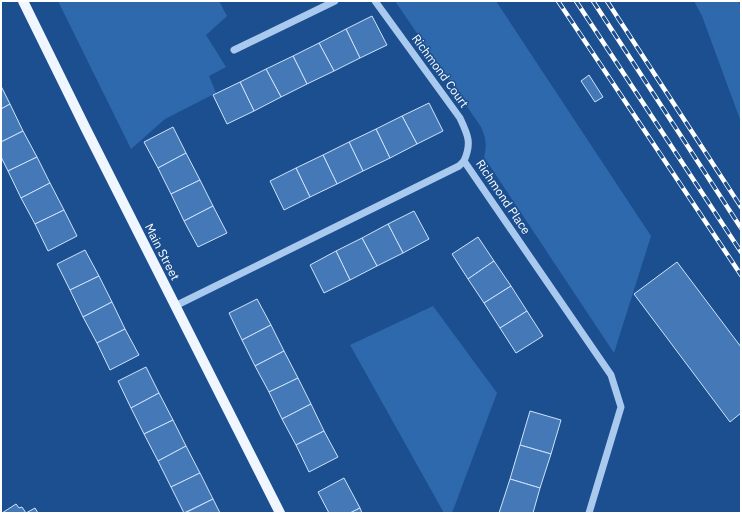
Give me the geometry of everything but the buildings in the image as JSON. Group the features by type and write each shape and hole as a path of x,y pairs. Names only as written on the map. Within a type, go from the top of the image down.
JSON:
{"main road":[{"name":"Main Street","path":"23,1 280,513"}],"street":[{"path":"234,50 335,1"},
{"name":"Richmond Court","path":"375,1 460,118 467,132 469,141 468,151 464,161"},
{"name":"Richmond Place","path":"175,306 459,166 464,161 611,376 621,407 589,513"}],"shaded area":[{"path":"58,1 219,1 227,16 206,35 226,67 209,76 216,93 165,119 131,149"},
{"path":"395,1 496,1 651,236 614,353 484,157 486,142 481,127"},
{"path":"694,1 739,1 741,9 741,122 702,16"},
{"path":"433,306 497,393 452,513 444,513 350,345"}],"railway":[{"path":"558,1 741,275"},
{"path":"576,1 741,252"},
{"path":"593,1 741,228"},
{"path":"607,1 741,207"}]}
